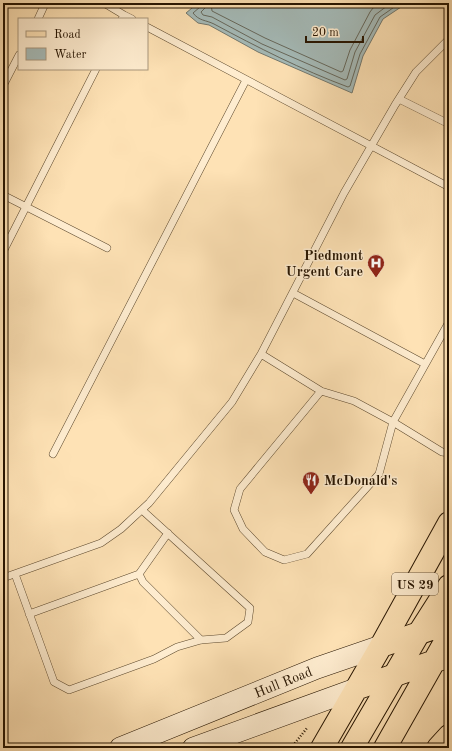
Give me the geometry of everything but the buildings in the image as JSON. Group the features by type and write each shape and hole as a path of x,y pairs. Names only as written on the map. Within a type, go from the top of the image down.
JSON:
{"main road":[{"name":"US 29","path":"322,748 358,688 449,523"},
{"path":"352,748 419,633 449,586"},
{"name":"Hull Road","path":"120,748 317,668 449,623"},
{"path":"385,748 442,658 449,635"},
{"path":"193,748 442,658"},
{"path":"438,748 449,736"}],"lane":[{"path":"104,3 123,17"},
{"path":"38,18 44,6"},
{"path":"148,28 449,187"},
{"path":"3,578 101,543 121,530 142,510 232,402 261,354 344,193 399,99 416,72 449,39"},
{"path":"3,86 18,57"},
{"path":"3,252 96,70"},
{"path":"53,454 246,80"},
{"path":"399,99 449,124"},
{"path":"3,195 107,248"},
{"path":"293,293 425,364"},
{"path":"321,391 240,489 234,510 243,529 265,552 284,560 307,554 380,474 393,422 449,322"},
{"path":"261,354 321,391 354,400 442,452 449,453"},
{"path":"15,574 54,682 69,690 201,640 226,638 248,622 250,608 142,510"},
{"path":"29,614 138,574 168,533"},
{"path":"138,574 201,640"}],"path":[{"path":"291,748 308,726"}],"water":[{"path":"198,3 407,3 383,19 363,56 352,93 258,52 209,25 198,23 186,13"}],"place":[{"name":"Piedmont Urgent Care","path":"376,278"},
{"name":"McDonald's","path":"311,495"}]}
